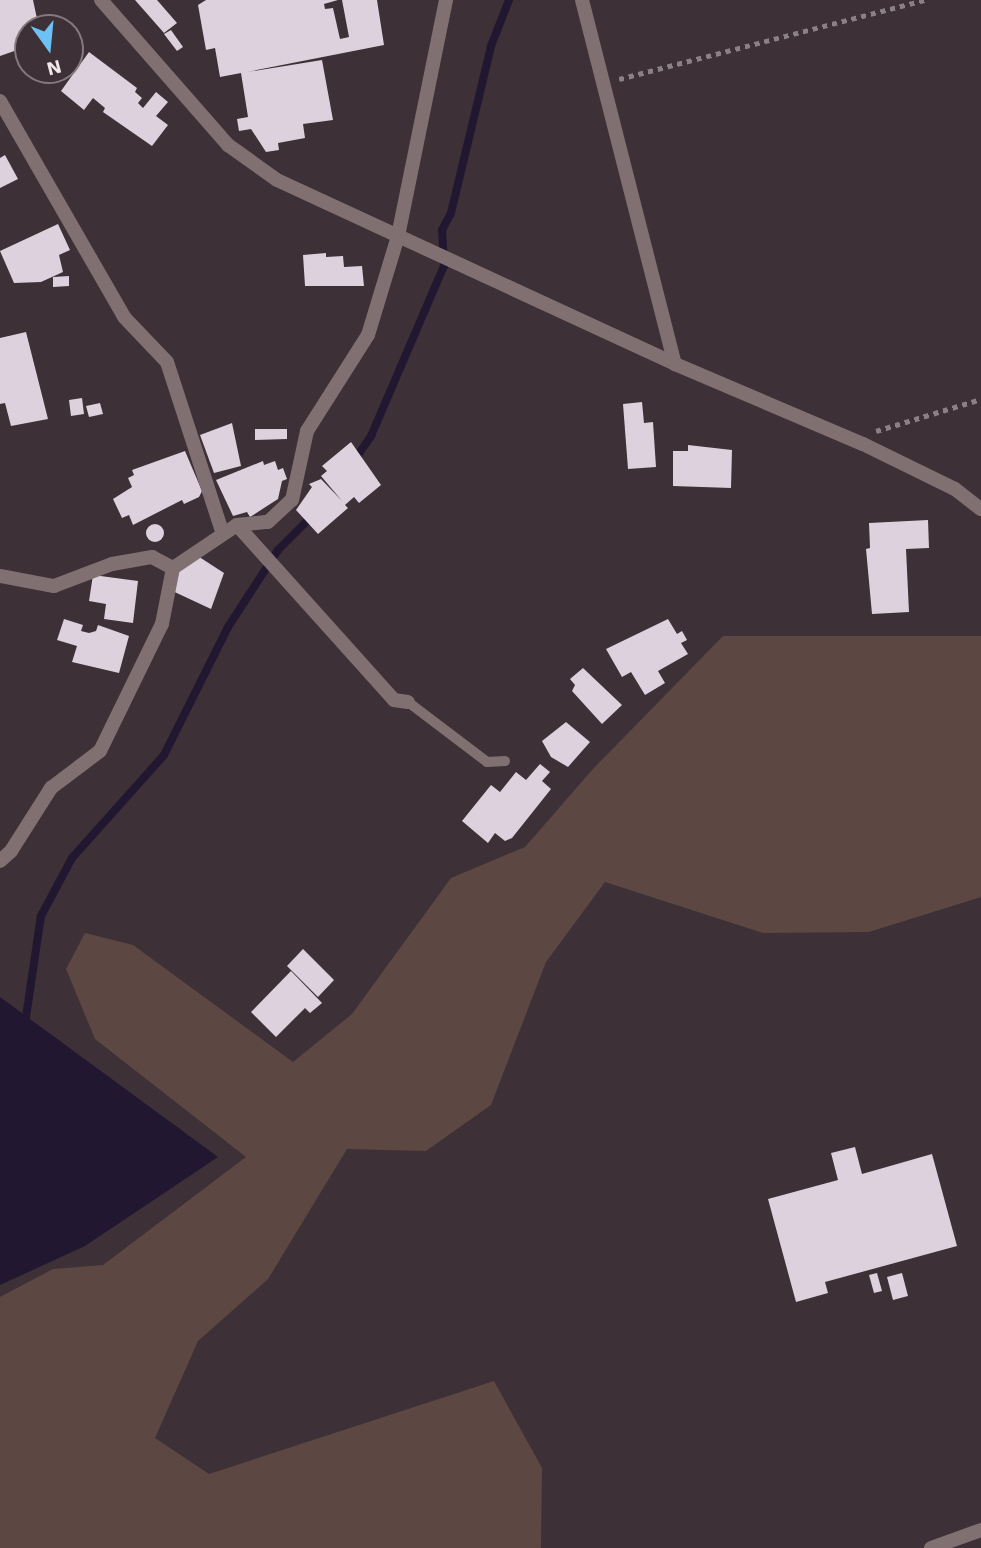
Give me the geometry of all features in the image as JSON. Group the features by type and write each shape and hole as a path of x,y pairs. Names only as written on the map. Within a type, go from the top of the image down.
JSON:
{"street":[{"path":"101,0 228,145 277,180 675,364 863,444 955,489 981,509"},
{"path":"0,860 11,850 51,788 100,751 162,624 173,568 237,525 268,522 292,500 307,431 368,335 398,236 446,0"},
{"path":"582,0 675,364"},
{"path":"0,101 124,317 167,362 223,534"},
{"path":"237,525 394,700 408,702"},
{"path":"0,576 54,586 112,564 152,557 173,568"},
{"path":"931,1548 981,1531"}],"lane":[{"path":"408,702 487,762 505,761"}],"path":[{"path":"604,83 925,0"},
{"path":"863,444 880,426 981,399"}],"shaded area":[{"path":"723,636 981,636 981,897 869,932 763,933 605,882 546,962 491,1105 426,1151 347,1149 268,1279 198,1341 155,1438 209,1474 494,1381 542,1468 541,1548 0,1548 0,1297 53,1269 103,1265 246,1157 95,1039 66,969 85,933 133,945 293,1062 352,1014 451,878 525,847 592,770"},
{"path":"0,997 218,1157 85,1246 0,1285"}],"building":[{"path":"0,0 33,0 36,14 14,14 14,51 0,56"},
{"path":"135,0 157,0 177,23 164,33"},
{"path":"206,0 338,0 324,4 325,9 333,8 340,39 349,37 342,0 377,0 384,45 247,72 322,60 333,120 303,124 305,138 278,143 279,150 266,152 251,129 239,131 237,119 248,117 241,73 220,77 215,48 206,50 198,5"},
{"path":"171,30 183,47 177,51 164,34"},
{"path":"89,52 137,88 135,92 142,98 138,103 143,108 156,92 168,102 156,116 168,125 152,146 103,112 105,108 93,98 84,110 61,91 66,84 84,84 84,59"},
{"path":"5,155 18,179 0,188 0,158"},
{"path":"58,224 70,250 59,255 63,272 41,282 14,283 0,251"},
{"path":"326,253 326,257 343,256 344,267 362,266 364,286 305,286 303,255"},
{"path":"69,276 69,286 53,287 53,277"},
{"path":"26,332 48,419 11,426 5,403 0,404 0,338"},
{"path":"82,398 84,414 71,416 69,400"},
{"path":"642,402 644,423 653,422 656,467 628,469 623,404"},
{"path":"100,403 103,414 89,417 86,406"},
{"path":"232,423 241,466 214,473 200,435"},
{"path":"255,429 287,429 287,439 255,440"},
{"path":"351,442 381,485 359,503 354,497 345,505 348,508 318,534 296,510 312,487 309,484 321,479 342,501 321,476 327,471 322,466"},
{"path":"688,445 732,450 731,488 673,486 673,451 688,451"},
{"path":"185,451 202,491 199,497 184,504 182,500 133,525 129,515 122,518 113,499 132,487 128,478 134,475 132,470"},
{"path":"263,461 264,465 275,461 278,470 283,468 287,479 282,481 278,499 250,517 247,512 233,516 216,480"},
{"path":"928,520 929,548 906,549 909,612 872,614 866,549 870,548 869,523"},
{"path":"155,524 161,527 164,533 161,539 155,542 149,539 146,533 149,527"},
{"path":"190,551 224,573 211,609 166,588"},
{"path":"93,575 138,581 133,623 104,619 106,604 89,601"},
{"path":"64,619 83,625 81,631 96,631 98,625 129,636 119,673 72,662 77,646 57,640"},
{"path":"668,619 677,634 682,631 687,640 681,643 688,654 658,671 665,683 645,695 631,672 622,677 606,649"},
{"path":"583,668 622,705 602,724 572,691 575,685 570,679"},
{"path":"566,722 590,742 568,767 551,757 542,741"},
{"path":"540,764 550,772 542,781 551,789 512,838 505,841 495,833 488,843 462,821 491,785 500,792 516,772 526,780"},
{"path":"303,949 334,980 318,997 287,966"},
{"path":"291,971 322,1003 310,1013 305,1008 276,1037 251,1012"},
{"path":"855,1147 862,1174 932,1154 957,1246 825,1282 828,1293 796,1302 768,1199 838,1180 831,1153"},
{"path":"877,1273 882,1291 874,1293 869,1275"},
{"path":"902,1273 908,1296 893,1300 887,1277"}],"waterway":[{"path":"353,462 371,436 444,266 442,230 451,213 491,46 509,0"},
{"path":"26,1017 41,916 72,858 164,755 228,627 278,550 314,514"}]}
